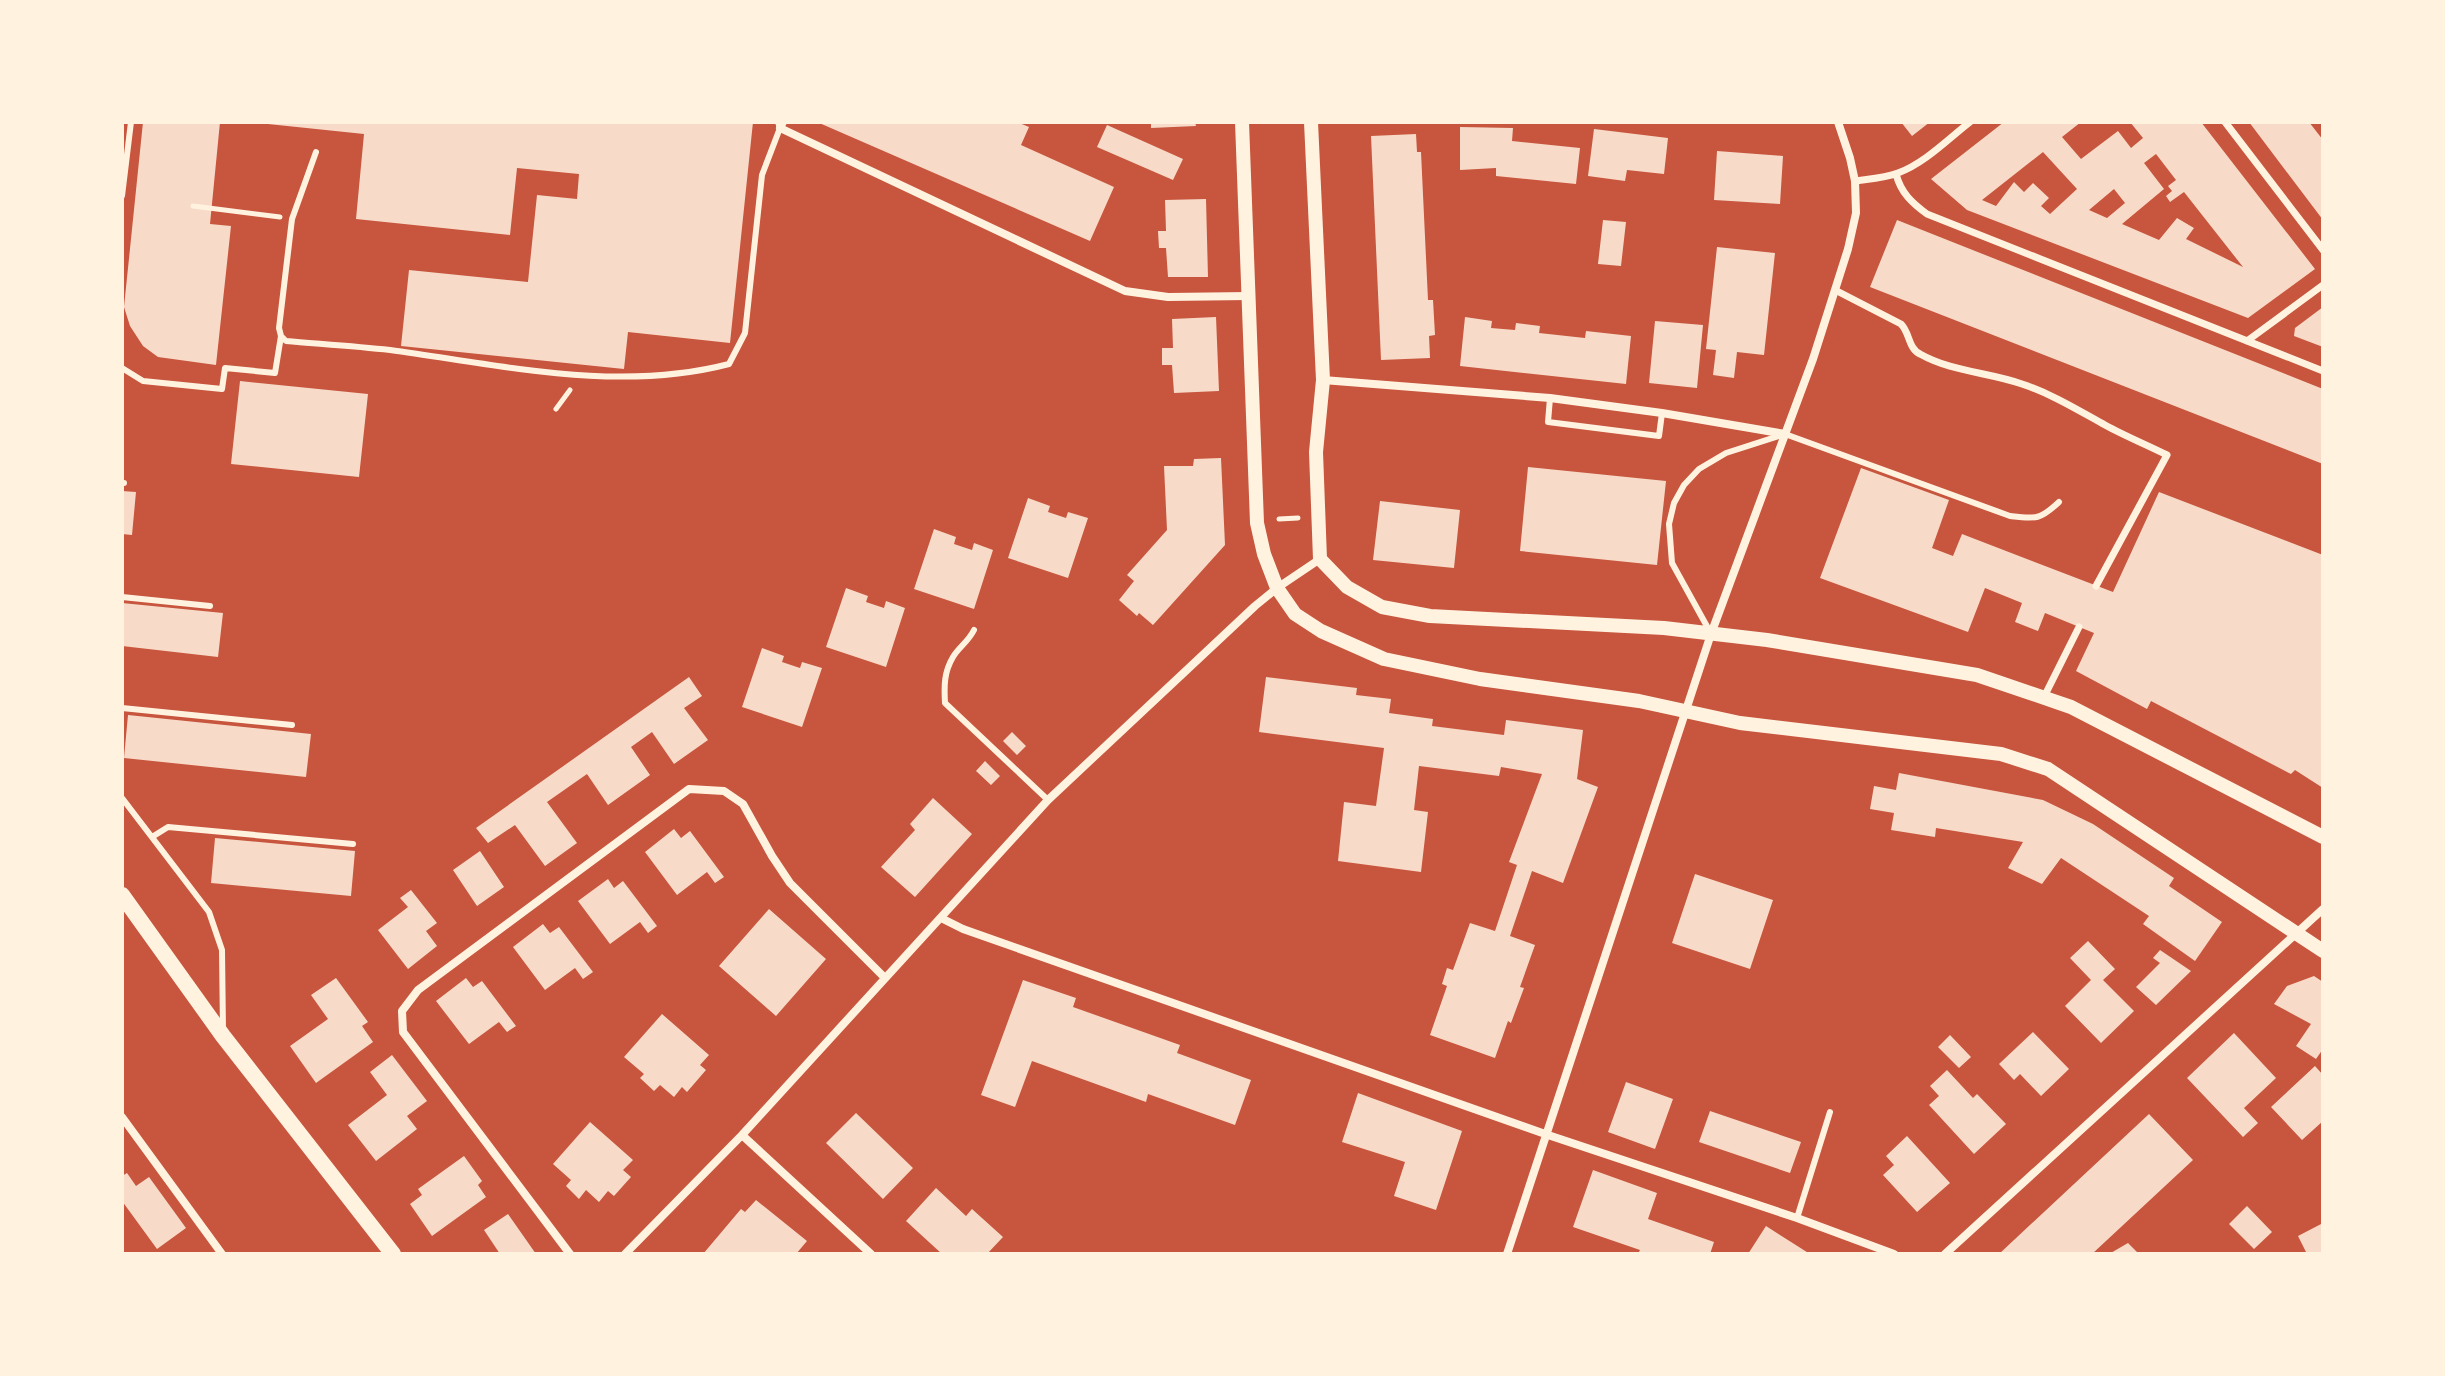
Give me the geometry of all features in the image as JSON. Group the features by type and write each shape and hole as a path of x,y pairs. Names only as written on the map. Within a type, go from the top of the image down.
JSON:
{"main road":[{"path":"122,895 223,1036 393,1254"}],"street":[{"path":"1242,122 1257,523 1264,554 1277,588 1295,614 1321,631 1384,659 1480,679 1685,710 1740,723 2001,754 2048,769 2323,951"},
{"path":"1311,122 1323,380 1316,452 1320,559 1347,587 1382,607 1430,616 1664,628 1767,640 1977,675 2071,707 2323,837"},
{"path":"1507,1254 1685,710 1835,290 1856,213 1855,181 1838,122"},
{"path":"1855,181 1896,174 1918,163 1970,122"},
{"path":"2225,122 2323,250"},
{"path":"780,124 1125,291 1168,297 1249,296"},
{"path":"1896,174 1911,203 1927,214 2323,371"},
{"path":"2247,341 2323,285"},
{"path":"1835,290 1901,324 1917,353 1947,366 2032,388 2066,402 2167,455 2096,586"},
{"path":"1323,380 1550,398 1785,434"},
{"path":"625,1254 742,1135 1048,800 1277,588 1320,559"},
{"path":"2044,697 2079,627"},
{"path":"570,1254 403,1032 402,1011 418,990 689,789 724,791 743,804 790,883 884,977"},
{"path":"1945,1254 2323,909"},
{"path":"941,918 978,934 1548,1135 1797,1218 1894,1254"},
{"path":"122,1117 222,1254"},
{"path":"742,1135 871,1254"}],"lane":[{"path":"122,196 131,122"},
{"path":"281,336 286,341 389,350 573,375 669,376 729,364 745,333 762,175 780,124"},
{"path":"122,368 143,381 222,389 225,368 275,373 292,219 316,152"},
{"path":"1550,398 1548,422 1659,436 1662,413"},
{"path":"1711,634 1672,563 1669,524 1674,503 1684,485 1714,459 1785,434 2010,516 2035,519 2045,515 2059,502"},
{"path":"122,597 210,606"},
{"path":"974,630 954,654 943,682 945,703 1048,800"},
{"path":"122,708 292,725"},
{"path":"122,798 209,912 222,950 223,1036"},
{"path":"152,837 168,827 353,844"},
{"path":"1797,1218 1830,1112"}],"path":[{"path":"193,206 292,219"},
{"path":"1279,519 1303,518"}],"building":[{"path":"143,122 220,122 210,224 231,226 216,365 158,357 143,346 130,326 124,307"},
{"path":"268,122 753,122 730,343 628,332 624,369 401,346 409,270 528,282 537,195 577,199 579,174 517,168 510,235 356,219 364,134"},
{"path":"817,122 1017,122 1029,127 1021,145 1114,187 1090,241"},
{"path":"1151,122 1195,122 1196,126 1151,128"},
{"path":"1901,122 1930,122 1912,136"},
{"path":"2004,122 2081,122 2062,137 2081,159 2118,131 2131,148 2143,138 2130,122 2201,122 2315,269 2248,318 1967,210 1931,179","holes":["2043,152 2077,189 2050,214 2041,206 2049,198 2033,183 2024,192 2014,182 1996,206 1982,200","2156,154 2176,180 2168,186 2172,191 2166,196 2170,202 2184,192 2243,267 2186,239 2194,228 2177,218 2159,240 2122,224 2164,189 2144,163","2114,189 2125,203 2107,218 2089,210"]},
{"path":"2249,122 2309,122 2323,140 2323,220"},
{"path":"1107,125 1183,159 1173,180 1097,147"},
{"path":"1460,127 1513,128 1512,141 1580,148 1576,184 1496,176 1496,168 1460,170"},
{"path":"1594,129 1668,138 1664,174 1627,170 1625,181 1588,176"},
{"path":"1416,134 1417,152 1421,152 1428,300 1433,300 1435,335 1429,336 1430,358 1381,360 1371,136"},
{"path":"1717,151 1783,156 1780,204 1714,200"},
{"path":"1206,199 1208,277 1168,277 1166,248 1159,248 1158,231 1166,231 1165,200"},
{"path":"1603,220 1626,222 1621,266 1598,264"},
{"path":"1897,220 2323,389 2323,464 1870,287"},
{"path":"1717,247 1775,253 1764,355 1737,352 1734,378 1713,375 1716,350 1706,349"},
{"path":"2323,307 2323,347 2294,336 2295,328"},
{"path":"1216,317 1219,391 1174,393 1172,365 1162,365 1162,348 1173,348 1172,319"},
{"path":"1465,317 1492,321 1491,328 1515,330 1516,323 1540,326 1539,333 1585,338 1586,331 1631,336 1626,384 1460,366"},
{"path":"1655,321 1703,325 1697,388 1649,383"},
{"path":"240,381 368,394 359,477 231,464"},
{"path":"1221,458 1225,545 1153,625 1119,600 1134,581 1127,575 1167,530 1164,466 1193,466 1194,459"},
{"path":"1528,467 1666,481 1657,565 1520,551"},
{"path":"1861,468 1949,500 1932,548 1953,556 1962,534 2113,592 2159,492 2323,555 2323,788 2295,770 2291,774 2151,701 2147,709 2076,671 2094,633 2045,613 2038,631 2015,622 2022,603 1985,588 1968,632 1820,578"},
{"path":"122,491 136,492 132,535 122,534"},
{"path":"1028,498 1050,506 1048,512 1066,518 1068,512 1088,518 1068,578 1008,558"},
{"path":"1380,501 1460,510 1454,568 1373,560"},
{"path":"934,529 956,537 954,544 972,550 974,543 993,550 974,609 914,589"},
{"path":"846,588 868,596 866,602 884,608 886,601 905,608 886,667 826,647"},
{"path":"122,603 223,613 218,657 122,646"},
{"path":"762,648 784,656 782,662 800,668 802,662 822,668 802,727 742,707"},
{"path":"689,677 702,696 684,708 708,740 674,764 652,732 631,747 650,775 608,805 587,774 547,802 577,843 545,866 515,825 488,843 476,828"},
{"path":"1266,677 1357,688 1356,695 1391,699 1389,713 1433,719 1432,726 1504,735 1506,720 1583,730 1577,779 1598,787 1563,883 1532,871 1510,936 1535,945 1520,987 1524,988 1495,1058 1430,1035 1447,986 1442,984 1447,968 1453,970 1470,923 1495,931 1517,865 1509,862 1542,774 1501,767 1499,776 1419,766 1414,810 1428,812 1421,872 1338,861 1344,802 1376,806 1384,748 1259,732"},
{"path":"128,715 311,734 306,777 124,758"},
{"path":"1012,732 1026,746 1017,755 1003,741"},
{"path":"985,761 1000,776 991,785 976,771"},
{"path":"1899,773 2043,800 2093,824 2174,878 2169,886 2222,922 2195,961 2143,924 2149,916 2061,858 2042,884 2008,868 2023,842 1936,828 1935,837 1891,830 1894,813 1870,809 1874,786 1896,790"},
{"path":"933,798 972,834 915,897 881,867 915,830 910,824"},
{"path":"674,829 681,838 690,831 724,877 715,883 707,872 677,895 645,852"},
{"path":"215,838 355,851 351,896 211,883"},
{"path":"480,851 504,887 477,906 453,870"},
{"path":"1695,874 1773,900 1750,969 1672,943"},
{"path":"608,879 614,888 623,881 657,926 648,933 640,922 610,944 578,901"},
{"path":"411,890 437,923 426,931 437,946 408,969 378,930 408,907 400,898"},
{"path":"769,909 826,959 776,1016 719,966"},
{"path":"543,924 550,933 559,927 593,972 583,979 575,968 545,990 513,947"},
{"path":"2088,941 2115,969 2103,980 2134,1011 2101,1043 2065,1006 2091,980 2070,958"},
{"path":"2160,950 2191,971 2156,1005 2136,987 2160,963 2153,958"},
{"path":"2314,976 2323,982 2323,1049 2316,1059 2296,1046 2311,1024 2274,1004 2287,986"},
{"path":"336,978 368,1022 362,1026 373,1042 316,1083 290,1046 328,1019 311,995"},
{"path":"466,978 473,987 482,981 516,1026 507,1032 499,1022 469,1044 436,1001"},
{"path":"1023,980 1076,998 1073,1007 1180,1045 1177,1053 1251,1080 1235,1125 1148,1094 1146,1102 1032,1061 1015,1107 981,1095"},
{"path":"662,1014 709,1055 700,1065 706,1070 687,1092 682,1087 674,1097 660,1085 654,1091 640,1078 644,1074 624,1057"},
{"path":"2033,1032 2069,1069 2041,1096 2020,1074 2014,1080 1999,1064"},
{"path":"2234,1033 2276,1078 2244,1108 2258,1123 2243,1137 2187,1078"},
{"path":"1950,1035 1971,1057 1959,1068 1938,1047"},
{"path":"392,1055 427,1101 407,1116 417,1129 376,1161 348,1125 387,1095 370,1072"},
{"path":"2315,1066 2323,1075 2323,1121 2302,1140 2271,1107"},
{"path":"1947,1070 1973,1098 1977,1094 2006,1124 1974,1154 1929,1105 1939,1096 1930,1086"},
{"path":"1626,1082 1673,1099 1655,1149 1608,1132"},
{"path":"1358,1093 1462,1131 1436,1210 1394,1196 1405,1162 1342,1142"},
{"path":"1710,1111 1801,1142 1790,1173 1699,1142"},
{"path":"856,1113 913,1168 883,1199 826,1143"},
{"path":"2149,1114 2193,1160 2092,1254 1999,1254"},
{"path":"590,1122 633,1160 623,1170 631,1177 614,1196 608,1191 599,1202 586,1190 579,1199 566,1186 571,1180 553,1164"},
{"path":"1907,1136 1950,1183 1917,1212 1883,1175 1894,1165 1886,1156"},
{"path":"464,1156 482,1181 478,1185 486,1197 432,1236 410,1204 422,1195 418,1189"},
{"path":"1593,1170 1657,1193 1648,1219 1714,1242 1710,1254 1638,1254 1640,1250 1573,1227"},
{"path":"127,1173 136,1186 149,1177 186,1228 157,1249 122,1201 122,1176"},
{"path":"936,1188 966,1216 972,1209 1003,1237 987,1254 942,1254 906,1221"},
{"path":"756,1200 807,1241 796,1254 703,1254 741,1209 745,1212"},
{"path":"2247,1206 2272,1232 2254,1249 2229,1224"},
{"path":"508,1214 536,1254 500,1254 484,1230"},
{"path":"2323,1223 2323,1254 2307,1254 2298,1236"},
{"path":"1766,1226 1810,1254 1748,1254"},
{"path":"2128,1243 2139,1254 2109,1254"}]}
